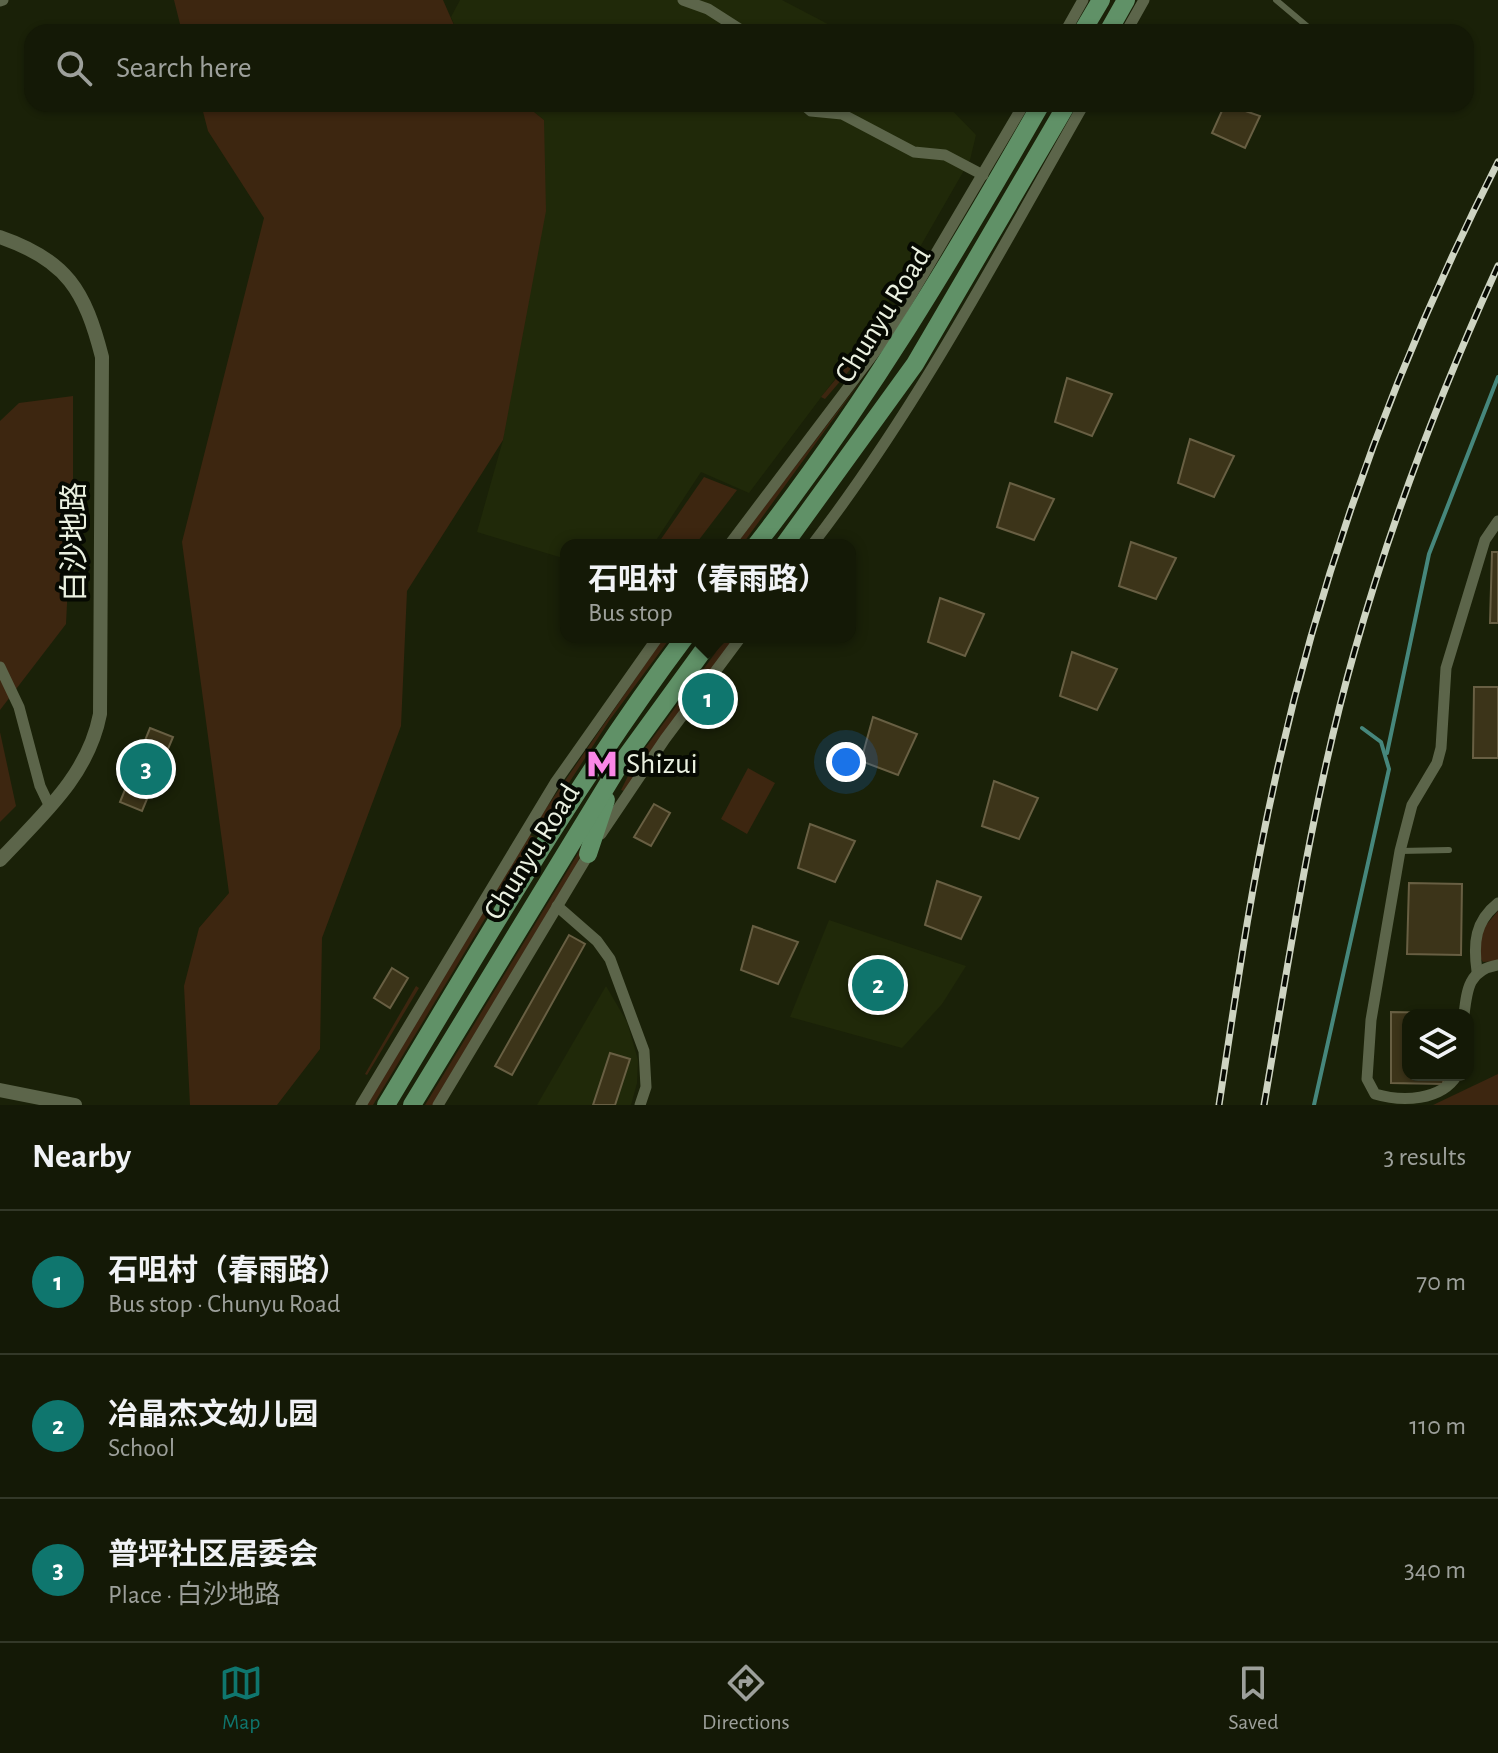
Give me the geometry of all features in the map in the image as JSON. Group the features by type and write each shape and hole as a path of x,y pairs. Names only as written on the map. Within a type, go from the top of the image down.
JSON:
{"main road":[{"path":"1087,24 1101,0"},
{"path":"1112,24 1126,0"},
{"name":"Chunyu Road","path":"761,539 834,442 895,353 1036,112"},
{"name":"Chunyu Road","path":"788,539 915,364 1062,112"},
{"name":"Chunyu Road","path":"386,1105 555,824 605,747 681,643"},
{"name":"Chunyu Road","path":"412,1105 617,769 709,643"},
{"path":"588,854 617,769"}],"street":[{"path":"683,0 708,9 731,24"},
{"path":"1070,24 1083,0"},
{"path":"1130,24 1144,0"},
{"path":"821,112 842,114 914,152 945,155 983,175"},
{"path":"734,539 887,336 1019,112"},
{"path":"816,539 847,497 960,319 1079,112"},
{"name":"白沙地路","path":"0,237 50,261 79,289 92,318 102,357 100,714 90,753 67,789 0,860"},
{"path":"1453,1081 1433,1096 1386,1097 1375,1094 1367,1079 1372,1006 1400,851 1412,805 1437,763 1441,748 1446,668 1485,540 1498,521"},
{"path":"361,1105 555,783 654,643"},
{"path":"438,1105 588,854 665,739 737,643"},
{"path":"0,667 19,707 40,786 50,807"},
{"path":"1465,1009 1466,992 1477,971 1475,936 1486,915 1498,903"},
{"path":"557,906 597,941 610,959 644,1051 646,1087 640,1105"},
{"path":"1477,971 1498,965"},
{"path":"0,1090 75,1105"}],"lane":[{"path":"1276,0 1304,24"},
{"path":"1400,851 1449,850"}],"shaded area":[{"path":"174,0 443,0 454,24 180,24"},
{"path":"460,0 782,0 828,24 454,24 451,17"},
{"path":"203,112 534,112 544,120 546,211 503,440 407,591 401,726 322,938 320,1049 277,1105 190,1105 184,986 199,928 229,893 182,542 264,218 208,131"},
{"path":"534,112 954,112 976,135 970,160 874,327 749,493 701,472 657,539 560,539 560,557 477,532 503,440 544,120"},
{"path":"862,347 866,351 825,399 821,397"},
{"path":"863,378 746,539 740,539"},
{"path":"73,396 73,480 66,624 0,710 0,421 19,403"},
{"path":"704,477 737,490 700,539 661,539"},
{"path":"660,643 667,643 609,721 545,820 540,817"},
{"path":"723,643 732,643 624,791 621,790 635,762"},
{"path":"0,732 16,806 0,822"},
{"path":"748,768 775,783 747,834 721,819"},
{"path":"528,834 534,837 373,1105 364,1105"},
{"path":"585,842 576,867 433,1105 425,1105"},
{"path":"1498,911 1498,961 1483,962 1478,955 1481,931"},
{"path":"829,920 966,966 942,1004 902,1048 790,1017"},
{"path":"416,986 419,988 365,1074"},
{"path":"606,986 627,1022 638,1060 637,1083 631,1105 537,1105"},
{"path":"1498,1074 1498,1105 1433,1105"}],"building":[{"path":"1221,112 1248,112 1260,116 1245,148 1212,133"},
{"path":"1067,378 1112,394 1092,436 1055,422"},
{"path":"1190,439 1234,456 1214,497 1178,483"},
{"path":"1010,483 1054,499 1034,540 997,527"},
{"path":"1131,542 1176,558 1156,599 1119,586"},
{"path":"1492,552 1498,552 1498,623 1490,623"},
{"path":"940,598 984,614 965,656 928,642"},
{"path":"1072,652 1117,669 1097,710 1060,696"},
{"path":"1474,687 1498,687 1498,758 1473,758"},
{"path":"873,717 917,734 898,775 861,761"},
{"path":"150,728 173,737 142,811 120,802"},
{"path":"994,781 1038,798 1019,839 982,826"},
{"path":"654,804 670,813 651,846 634,837"},
{"path":"810,824 855,841 835,882 798,868"},
{"path":"937,881 981,897 961,939 925,925"},
{"path":"1409,883 1462,884 1461,955 1407,954"},
{"path":"753,926 798,942 778,984 741,970"},
{"path":"569,935 585,944 512,1075 495,1066"},
{"path":"392,968 408,978 390,1008 374,998"},
{"path":"1391,1012 1402,1012 1402,1081 1443,1081 1443,1084 1391,1083"},
{"path":"610,1053 630,1059 615,1105 593,1105"}],"waterway":[{"path":"1387,753 1429,554 1498,377"},
{"path":"1314,1105 1389,769 1381,742 1362,728"}],"railway":[{"path":"1219,1105 1264,833 1313,630 1364,470 1394,392 1426,314 1498,162"},
{"path":"1264,1105 1314,821 1354,653 1418,457 1498,266"}],"place":[{"name":"石咀村（春雨路）","path":"708,699"},
{"name":"Shizui","path":"602,764"},
{"name":"普坪社区居委会","path":"146,769"},
{"name":"冶晶杰文幼儿园","path":"878,985"}]}
